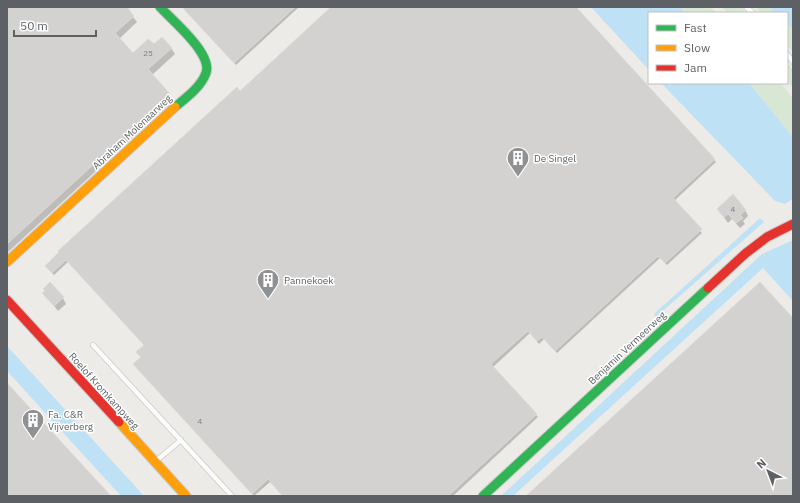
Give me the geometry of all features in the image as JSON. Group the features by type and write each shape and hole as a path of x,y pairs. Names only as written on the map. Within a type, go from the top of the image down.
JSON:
{"street":[{"name":"Abraham Molenaarweg","path":"7,262 193,91 206,74 207,64 202,53 160,7"},
{"name":"Benjamin Vermeerweg","path":"482,496 746,253 767,237 793,224"},
{"name":"Roelof Kromkampweg","path":"7,300 186,496"}],"lane":[{"path":"93,345 232,496"},
{"path":"155,462 181,440"}],"green space":[{"path":"679,7 710,7 716,12 685,12"},
{"path":"721,7 741,7 745,12 727,12"},
{"path":"756,7 769,7 774,12 760,12"},
{"path":"788,25 793,30 793,52 788,46"},
{"path":"788,63 793,70 793,88 788,81"},
{"path":"750,84 782,84 793,99 793,137"}],"water":[{"path":"591,7 679,7 685,12 648,12 648,69"},
{"path":"769,7 793,7 793,30 788,25 788,12 774,12"},
{"path":"662,84 750,84 793,137 793,199 785,204 775,201"},
{"path":"760,218 764,222 656,317 654,314"},
{"path":"793,240 793,301 763,268 513,496 501,496 762,254"},
{"path":"7,346 144,496 121,496 7,371"}],"building":[{"path":"7,7 127,7 134,16 115,33 133,53 148,39 154,44 162,37 172,48 148,69 170,94 7,244"},
{"path":"182,7 295,7 234,63"},
{"path":"331,7 576,7 715,159 673,198 702,229 665,263 658,256 555,351 542,337 537,341 528,331 491,364 537,414 448,496 283,496 268,479 252,494 133,364 141,357 136,352 144,345 66,260 52,273 45,266 59,252 58,251 237,87 240,91"},
{"path":"733,194 746,210 740,215 743,218 736,223 728,214 724,217 717,209"},
{"path":"50,282 64,297 54,306 42,293 45,291 43,289"},
{"path":"760,282 793,318 793,496 526,496"},
{"name":"Fa. C&R Vijverberg","path":"7,383 111,496 7,496"}],"traffic: fast":[{"path":"160,7 198,47 207,65 206,73 201,83 175,107"},
{"path":"483,496 708,288"}],"traffic: slow":[{"path":"7,262 175,107"},
{"path":"119,422 186,496"}],"traffic: jam":[{"path":"708,288 746,253 767,237 793,224"},
{"path":"7,300 119,422"}],"place":[{"name":"De Singel","path":"518,178"},
{"name":"Pannekoek","path":"268,300"},
{"name":"Fa. C&R Vijverberg","path":"33,440"}]}
